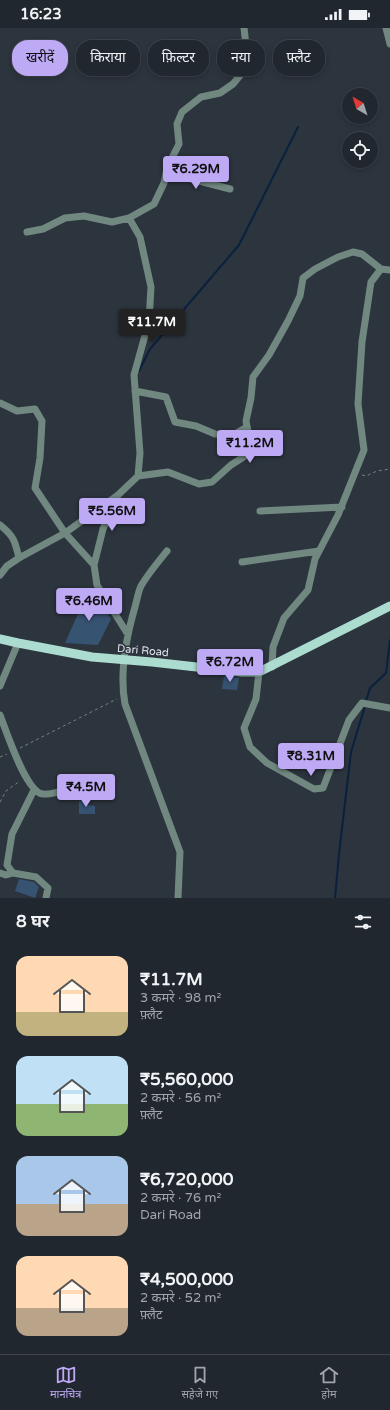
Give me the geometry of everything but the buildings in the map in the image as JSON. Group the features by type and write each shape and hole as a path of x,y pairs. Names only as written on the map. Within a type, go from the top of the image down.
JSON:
{"main road":[{"name":"Dari Road","path":"0,638 18,643 92,657 241,672 259,672 272,667 390,606"}],"street":[{"path":"27,232 43,229 65,218 84,216 112,222 129,218 154,204 164,183 167,168 179,144 177,124 182,112 201,97 220,93 233,84 243,72 246,45 244,28"},
{"path":"386,28 390,44"},
{"path":"166,173 184,176 230,190"},
{"path":"129,218 140,237 151,287 149,321 134,375 140,453 138,476"},
{"path":"0,575 7,566 19,558 64,534 118,495 138,476 168,472 199,484 212,482 230,465 245,456 251,448 246,421 251,398 253,377 269,355 288,321 300,296 303,278 315,269 338,257 353,252 362,254 381,269 390,270"},
{"path":"272,667 273,647 284,618 308,590 315,559 342,507 364,450 358,404 362,342 370,282 381,269"},
{"path":"135,391 166,397 174,422 196,426 215,434 233,435 247,427"},
{"path":"0,403 17,411 35,409 42,421 40,458 36,488 64,534 94,565"},
{"path":"118,495 103,528 94,565 97,585 127,633"},
{"path":"260,511 342,507"},
{"path":"0,525 7,530 14,540 19,558"},
{"path":"167,551 153,568 140,588 127,633 123,660 123,696 180,852 178,898"},
{"path":"242,562 319,551"},
{"path":"0,686 18,643"},
{"path":"259,672 256,699 244,728 250,747 267,763 314,789 323,788 350,720 362,703 390,708"},
{"path":"0,715 25,777 34,790 42,795 67,790"},
{"path":"13,873 6,865 12,834 34,790"},
{"path":"0,873 6,875 13,873 36,877 48,888 46,898"}],"path":[{"path":"355,474 366,476 377,471 390,469"},
{"path":"0,757 123,696"},
{"path":"0,802 6,791 25,777"}],"waterway":[{"path":"139,371 150,349 239,245 298,127"},
{"path":"366,701 370,688 386,673 390,640"},
{"path":"335,898 351,752 365,706"}]}
